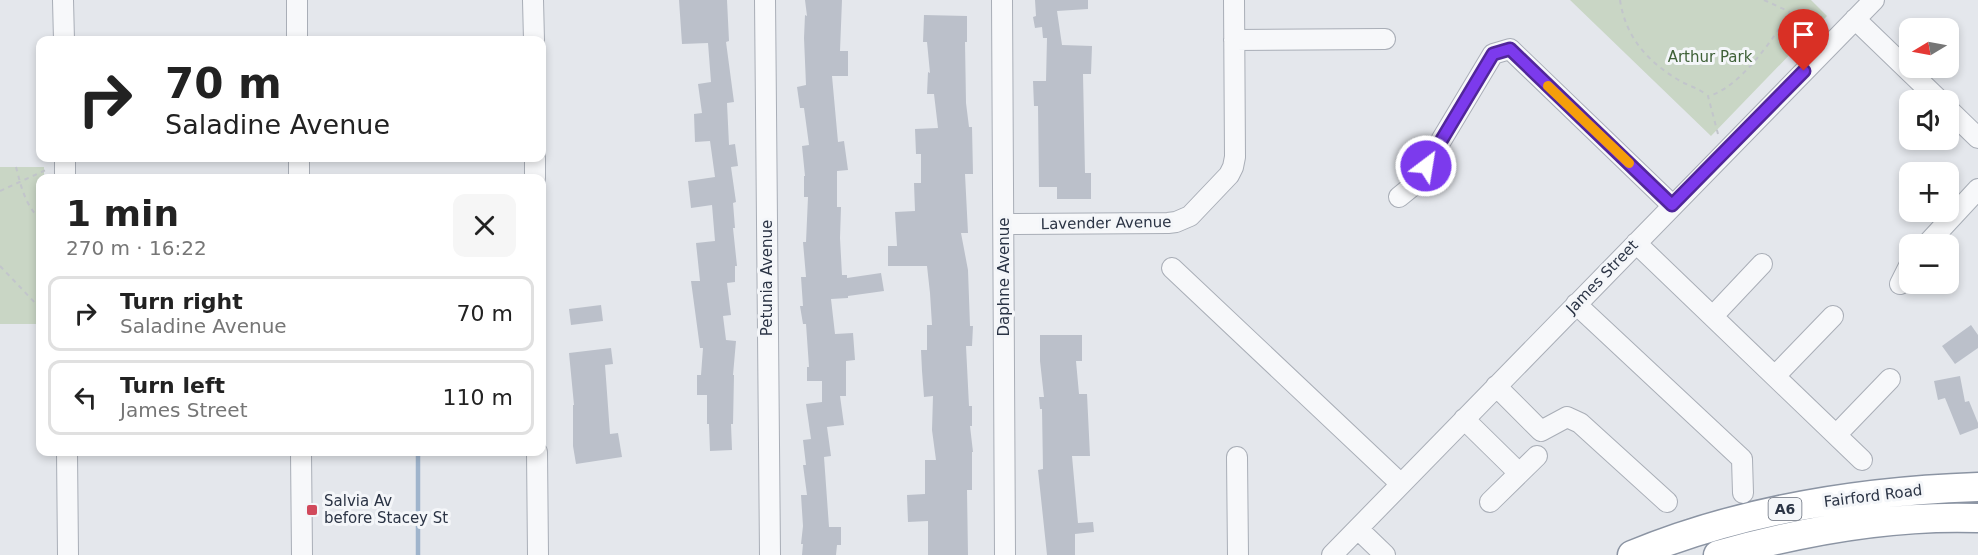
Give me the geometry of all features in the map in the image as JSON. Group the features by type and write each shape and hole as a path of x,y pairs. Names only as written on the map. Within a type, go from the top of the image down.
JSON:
{"highway":[{"name":"Fairford Road","path":"1632,555 1726,524 1828,501 1908,491 1978,487"},
{"name":"Fairford Road","path":"1718,555 1820,531 1912,520 1978,518"}],"street":[{"path":"63,0 64,36"},
{"path":"297,0 297,36"},
{"path":"534,0 534,36"},
{"name":"Petunia Avenue","path":"765,0 770,555"},
{"name":"Daphne Avenue","path":"1002,0 1005,555"},
{"name":"Lavender Avenue","path":"1004,224 1168,223 1184,220 1190,216 1222,183 1233,167 1235,157 1234,0"},
{"name":"James Street","path":"1332,555 1874,0"},
{"path":"1855,19 1930,90"},
{"path":"1234,40 1385,39"},
{"path":"1399,198 1415,184 1493,54 1510,49 1672,205"},
{"path":"1959,120 1978,138"},
{"path":"1936,234 1978,189"},
{"path":"1636,243 1862,460"},
{"path":"1713,316 1762,264"},
{"path":"1172,268 1401,484"},
{"path":"1576,304 1742,459 1743,494"},
{"path":"1775,376 1833,316"},
{"path":"1836,434 1890,379"},
{"path":"1496,387 1541,431 1567,417 1580,423 1667,502"},
{"path":"1464,420 1519,473"},
{"path":"67,456 68,555"},
{"path":"301,456 302,555"},
{"path":"537,456 538,555"},
{"path":"1490,502 1537,456"},
{"path":"1237,457 1238,555"},
{"path":"1358,529 1385,555"}],"path":[{"path":"1620,0 1629,32 1648,58 1660,69 1708,96 1716,94 1752,65 1790,12"},
{"path":"1764,0 1790,12 1811,17 1836,38"},
{"path":"1708,96 1724,154"},
{"path":"16,167 23,196 36,215"},
{"path":"37,174 50,168 65,167"},
{"path":"0,191 36,175"},
{"path":"0,266 36,304"}],"green space":[{"name":"Arthur Park","path":"1570,0 1811,0 1827,16 1711,136"},
{"path":"0,167 44,167 44,174 36,174 36,324 0,324"}],"building":[{"path":"679,0 727,0 729,41 726,42 734,102 727,103 729,145 735,144 738,166 731,167 736,202 733,203 735,228 733,228 737,266 735,266 735,282 727,283 731,315 723,316 726,340 736,341 733,424 731,424 732,450 710,451 707,395 697,395 697,375 701,375 703,348 700,348 691,281 700,281 696,243 715,241 712,205 691,208 688,181 715,177 710,141 695,142 694,114 702,113 698,84 711,82 708,43 682,44"},
{"path":"805,0 842,0 840,51 848,51 848,76 832,76 838,142 844,141 848,170 837,171 837,207 841,207 842,275 847,275 847,278 881,273 884,291 831,299 835,334 853,333 855,360 846,361 846,396 840,396 844,425 827,427 831,456 824,457 829,527 841,527 841,545 837,545 836,555 802,555 803,544 801,544 803,526 801,495 807,495 803,465 806,465 803,440 811,439 806,404 822,402 822,381 807,381 807,367 809,367 806,324 803,324 800,306 803,306 801,277 806,277 803,242 806,242 808,197 804,197 805,176 802,146 809,145 804,108 800,108 797,87 806,85 804,38 805,15 807,16"},
{"path":"1035,0 1088,0 1088,9 1057,11 1062,45 1092,46 1091,74 1083,74 1085,173 1091,173 1091,199 1057,199 1057,187 1039,187 1038,106 1034,106 1033,81 1046,81 1047,38 1043,38 1042,27 1035,28 1033,17 1036,16"},
{"path":"924,15 967,16 966,103 969,127 972,127 973,174 965,174 968,233 961,233 968,270 970,326 973,326 972,346 966,346 969,406 972,406 972,426 970,426 973,452 972,490 967,490 968,555 928,555 928,521 908,522 907,495 925,494 925,460 936,460 932,430 933,396 924,397 921,350 927,350 927,325 932,325 930,293 927,266 888,266 888,246 897,246 895,212 915,211 914,183 921,183 921,154 916,154 915,129 938,128 934,94 927,94 928,72 930,73 927,42 923,42"},
{"path":"601,305 603,321 571,325 569,309"},
{"path":"1971,325 1978,335 1978,348 1955,364 1942,346"},
{"path":"1040,335 1082,335 1082,361 1076,361 1079,394 1087,394 1090,456 1072,456 1078,523 1093,522 1094,532 1075,534 1075,555 1047,555 1038,470 1043,469 1042,409 1040,409 1039,397 1044,397"},
{"path":"611,348 613,364 605,365 610,434 618,433 622,457 576,464 573,446 574,405 569,353"},
{"path":"1960,376 1965,402 1969,401 1978,428 1960,435 1945,398 1938,400 1934,381"}],"waterway":[{"path":"418,456 418,555"}],"slow traffic":[{"path":"1548,86 1629,163"}],"place":[{"name":"Salvia Av before Stacey St","path":"312,510"}],"route":[{"path":"1426,166 1493,54 1510,49 1672,205 1804,71"}]}
